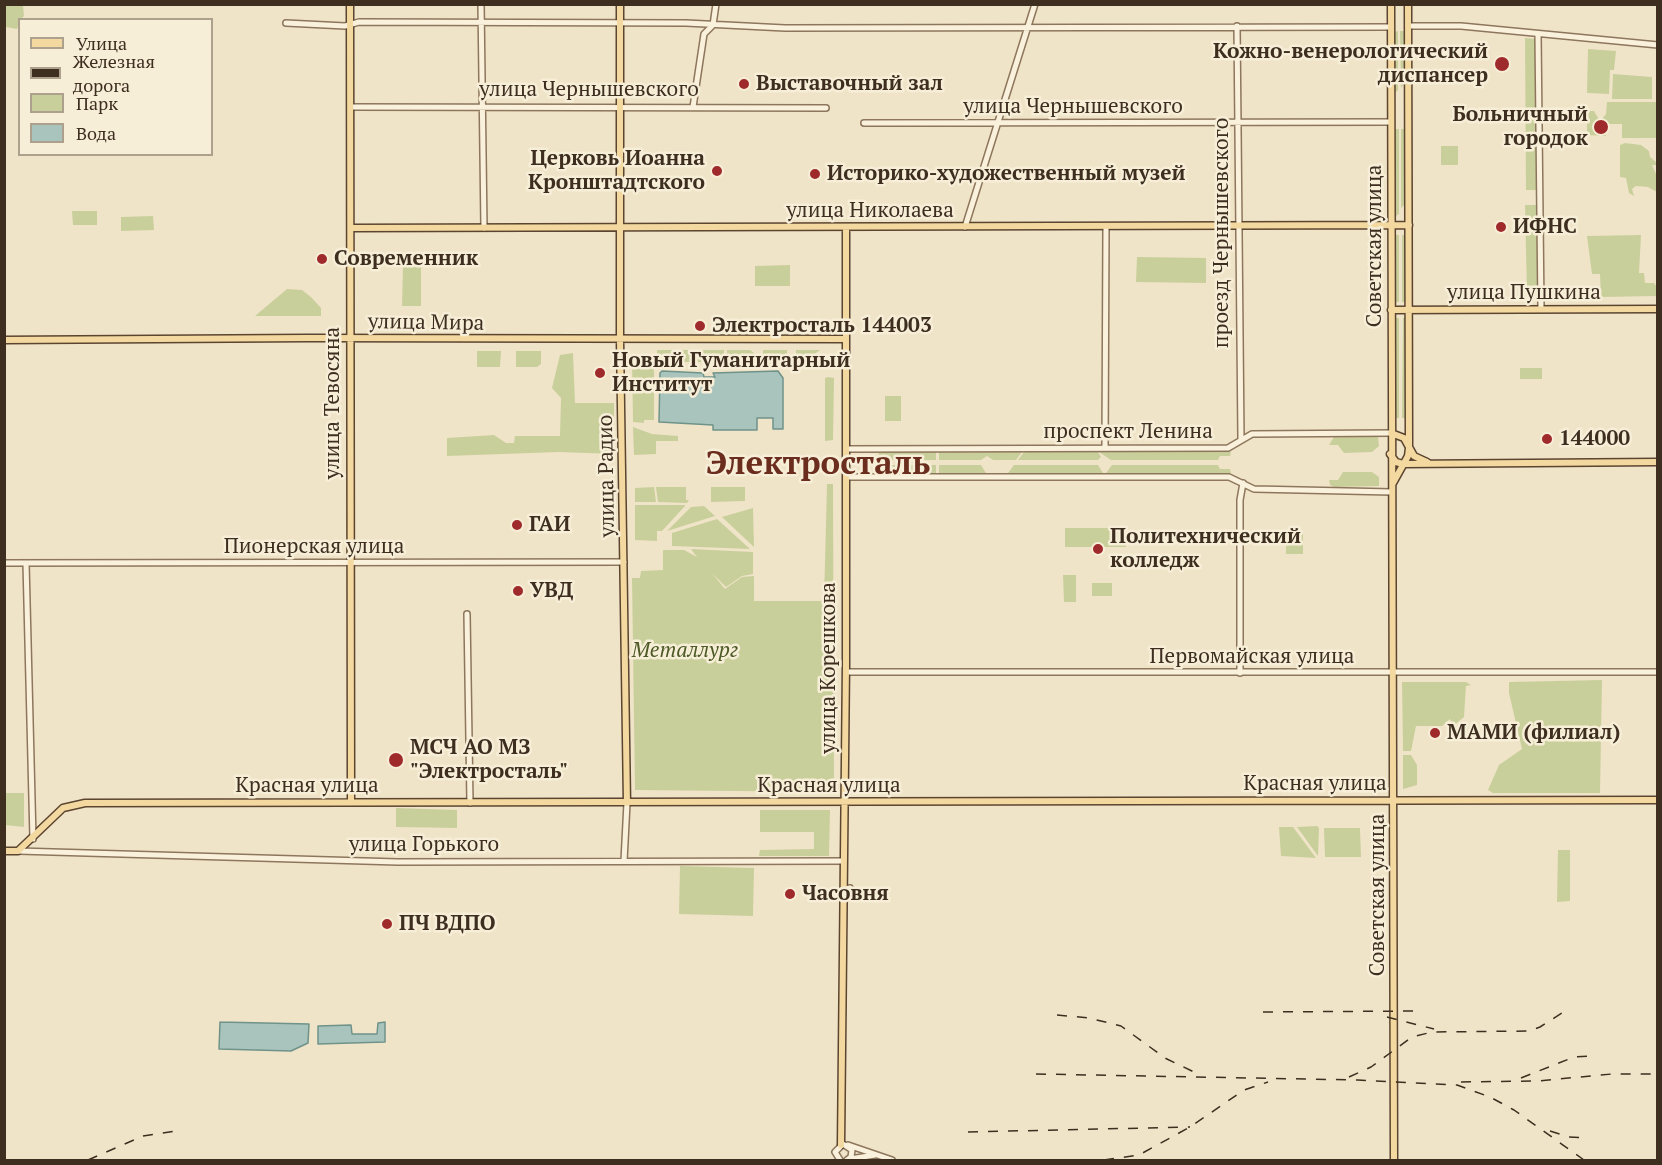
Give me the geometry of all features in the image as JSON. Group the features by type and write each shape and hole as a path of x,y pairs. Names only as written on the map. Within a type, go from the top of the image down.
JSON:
{"main road":[{"name":"улица Тевосяна","path":"350,4 352,107 349,338 351,802"},
{"name":"улица Радио","path":"620,4 619,229 627,803"},
{"name":"Советская улица","path":"1391,4 1390,453 1394,801 1394,1161"},
{"name":"Советская улица","path":"1408,4 1409,448"},
{"name":"улица Николаева","path":"351,228 1409,225"},
{"name":"улица Корешкова","path":"844,1145 847,888 844,861 846,228"},
{"name":"улица Пушкина","path":"1391,310 1658,309"},
{"name":"улица Мира","path":"4,340 846,339"},
{"name":"проспект Ленина","path":"1391,433 1404,438"},
{"path":"1391,442 1404,438 1414,456 1427,462"},
{"path":"1403,464 1409,448"},
{"path":"1390,453 1396,462 1403,464 1427,462 1658,462"},
{"name":"Советская улица","path":"1392,489 1403,464"},
{"name":"Красная улица","path":"18,851 63,808 75,804 1658,800"},
{"name":"улица Горького","path":"4,851 18,851"}],"street":[{"path":"482,4 484,228"},
{"path":"693,107 704,34 713,25 716,4"},
{"path":"964,227 1035,4"},
{"path":"286,23 350,25 359,22 481,22 748,27 1390,27"},
{"path":"1408,26 1445,24 1658,45"},
{"name":"проезд Чернышевского","path":"1237,26 1241,439"},
{"path":"1538,34 1541,309"},
{"name":"улица Чернышевского","path":"352,107 826,108"},
{"name":"улица Чернышевского","path":"864,123 1391,122"},
{"path":"1105,448 1106,227"},
{"name":"проспект Ленина","path":"846,448 1228,448 1236,446 1241,439 1252,434 1391,433"},
{"path":"846,477 1229,477 1254,489 1392,489"},
{"path":"1240,674 1240,534 1243,483"},
{"name":"Пионерская улица","path":"4,563 624,562"},
{"path":"26,563 33,839"},
{"path":"467,614 470,803"},
{"name":"Первомайская улица","path":"846,672 1240,674 1658,672"},
{"path":"624,861 627,803"},
{"name":"улица Горького","path":"18,851 398,862 844,861"},
{"path":"844,1145 892,1161"},
{"path":"844,1145 852,1152 848,1160"},
{"path":"840,1161 835,1152 844,1145"},
{"path":"848,1160 877,1155"}],"green space":[{"path":"4,5 23,5 24,16 18,18 17,29 6,27"},
{"path":"1398,31 1398,90 1394,94 1394,32"},
{"path":"1400,31 1405,31 1405,82 1401,88"},
{"path":"1525,38 1536,39 1537,190 1526,190"},
{"path":"1588,49 1616,51 1614,70 1610,70 1609,94 1587,93"},
{"path":"1613,74 1652,77 1652,99 1612,99"},
{"path":"1607,102 1657,102 1657,138 1622,138 1622,124 1608,124 1607,128 1605,127 1602,119 1606,114"},
{"path":"1587,111 1594,111 1606,136 1587,135"},
{"path":"1393,129 1399,129 1399,214 1396,216 1394,216"},
{"path":"1401,129 1406,129 1406,203 1401,208"},
{"path":"1625,143 1641,145 1649,151 1650,157 1656,162 1656,165 1652,165 1656,174 1657,192 1648,187 1636,186 1632,189 1634,196 1629,193 1626,178 1620,177 1620,145"},
{"path":"1441,146 1458,146 1458,165 1441,165"},
{"path":"1525,205 1538,205 1539,295 1527,295"},
{"path":"72,211 97,211 97,225 73,225"},
{"path":"153,216 154,230 121,231 121,217"},
{"path":"1394,235 1399,235 1399,302 1394,302"},
{"path":"1402,235 1406,235 1407,302 1402,302"},
{"path":"1641,235 1639,273 1644,273 1645,283 1654,283 1657,287 1657,296 1601,297 1600,274 1592,274 1587,236"},
{"path":"1137,257 1206,258 1206,283 1136,282"},
{"path":"790,265 790,286 755,286 755,266"},
{"path":"403,266 421,266 421,306 402,306"},
{"path":"287,289 302,290 311,297 321,308 321,316 255,316"},
{"path":"1394,318 1399,318 1399,418 1394,418"},
{"path":"1403,318 1407,318 1407,418 1402,418"},
{"path":"657,350 690,350 690,362 679,362 679,366 662,367 657,362"},
{"path":"696,350 724,350 724,362 696,362"},
{"path":"727,350 750,350 758,356 758,362 727,362"},
{"path":"763,350 787,350 787,365 766,365 766,360 763,360"},
{"path":"796,350 820,350 800,365 796,365"},
{"path":"477,351 501,351 500,367 477,367"},
{"path":"516,351 541,351 541,364 537,367 516,367"},
{"path":"573,353 575,403 614,403 614,454 559,452 447,456 447,438 494,435 506,443 514,443 515,436 560,436 561,398 552,388 560,355"},
{"path":"632,357 654,365 654,420 644,420 644,423 633,422"},
{"path":"1520,368 1542,368 1542,379 1520,379"},
{"path":"825,378 834,378 833,440 825,441"},
{"path":"885,396 901,396 901,421 885,421"},
{"path":"633,427 652,434 678,436 678,441 656,441 656,454 634,455"},
{"path":"1334,437 1378,437 1379,446 1372,452 1344,453 1338,445 1329,445"},
{"path":"878,452 936,452 936,460 881,460"},
{"path":"939,452 1022,452 1016,460 993,460 987,456 981,460 939,460"},
{"path":"1024,452 1098,452 1101,457 1098,460 1018,460"},
{"path":"1099,452 1231,452 1230,456 1220,456 1218,460 1111,460"},
{"path":"881,465 936,465 936,473 878,472"},
{"path":"939,465 981,465 986,473 939,473"},
{"path":"1014,465 1098,465 1103,473 1008,473"},
{"path":"1112,465 1218,465 1220,469 1230,469 1231,474 1106,473"},
{"path":"1343,472 1372,472 1379,477 1379,486 1334,487 1330,485 1329,480 1338,480"},
{"name":"Металлург","path":"827,484 833,484 834,792 635,790 632,578 640,578 641,571 663,570 663,550 684,550 697,557 691,549 753,552 753,574 742,576 726,587 712,573 725,589 742,577 754,576 754,601 824,601"},
{"path":"654,487 656,502 635,502 635,488"},
{"path":"656,487 686,487 686,500 689,500 687,503 658,502"},
{"path":"711,487 745,487 745,501 711,502"},
{"path":"635,505 685,506 662,531 657,531 657,541 635,540"},
{"path":"704,506 715,516 667,531 691,507"},
{"path":"753,508 754,547 722,517"},
{"path":"717,519 750,549 672,546 672,533"},
{"path":"1065,528 1126,528 1126,547 1065,547"},
{"path":"1286,533 1303,533 1303,554 1286,554"},
{"path":"1063,575 1076,575 1076,602 1064,602"},
{"path":"1092,583 1112,583 1112,596 1092,596"},
{"path":"1602,680 1600,793 1493,793 1488,790 1499,765 1522,749 1509,693 1509,682"},
{"path":"1402,682 1466,682 1471,685 1466,686 1464,717 1453,726 1450,719 1442,726 1416,726 1411,751 1403,751"},
{"path":"1403,755 1411,755 1417,765 1417,785 1403,789"},
{"path":"5,793 24,793 24,827 5,825"},
{"path":"396,808 457,810 457,828 396,827"},
{"path":"760,810 830,810 829,856 759,856 760,850 814,849 814,832 760,832"},
{"path":"1317,826 1319,828 1318,856 1297,827"},
{"path":"1279,827 1293,827 1316,858 1281,856"},
{"path":"1324,828 1360,828 1361,857 1325,857"},
{"path":"1558,850 1570,850 1570,901 1557,902"},
{"path":"680,866 754,868 753,916 679,914"}],"water":[{"path":"662,371 703,373 704,377 715,377 713,373 778,371 783,378 783,429 773,429 773,418 757,418 757,430 713,430 713,425 659,422 660,373"},
{"path":"220,1022 309,1024 308,1043 291,1051 219,1049"},
{"path":"385,1022 385,1042 318,1044 318,1026 351,1025 352,1034 377,1034 378,1023"}],"railway":[{"path":"1263,1012 1421,1011"},
{"path":"1349,1077 1371,1067 1412,1037 1432,1032 1529,1031 1540,1027 1565,1011"},
{"path":"1057,1015 1089,1018 1121,1026 1165,1058 1198,1074"},
{"path":"1387,1017 1434,1029"},
{"path":"1521,1078 1574,1057 1593,1056"},
{"path":"1036,1074 1358,1080 1457,1085 1490,1097 1514,1110 1584,1160"},
{"path":"1461,1082 1537,1081 1612,1074 1658,1074"},
{"path":"1104,1160 1139,1155 1190,1127 1244,1090 1268,1082"},
{"path":"968,1132 1190,1127"},
{"path":"88,1160 143,1136 176,1131"},
{"path":"1550,1131 1569,1137 1588,1138"}],"place":[{"name":"Кожно-венерологический диспансер","path":"1502,64"},
{"name":"Выставочный зал","path":"744,84"},
{"name":"Больничный городок","path":"1601,127"},
{"name":"Церковь Иоанна Кронштадтского","path":"717,171"},
{"name":"Историко-художественный музей","path":"815,174"},
{"name":"ИФНС","path":"1501,227"},
{"name":"Современник","path":"322,259"},
{"name":"Электросталь 144003","path":"700,326"},
{"name":"Новый Гуманитарный Институт","path":"600,373"},
{"name":"144000","path":"1547,439"},
{"name":"ГАИ","path":"517,525"},
{"name":"Политехнический колледж","path":"1098,549"},
{"name":"УВД","path":"518,591"},
{"name":"МАМИ (филиал)","path":"1435,733"},
{"name":"МСЧ АО МЗ \"Электросталь\"","path":"396,760"},
{"name":"Часовня","path":"790,894"},
{"name":"ПЧ ВДПО","path":"387,924"}],"district":[{"name":"Электросталь","path":"818,465"}]}
